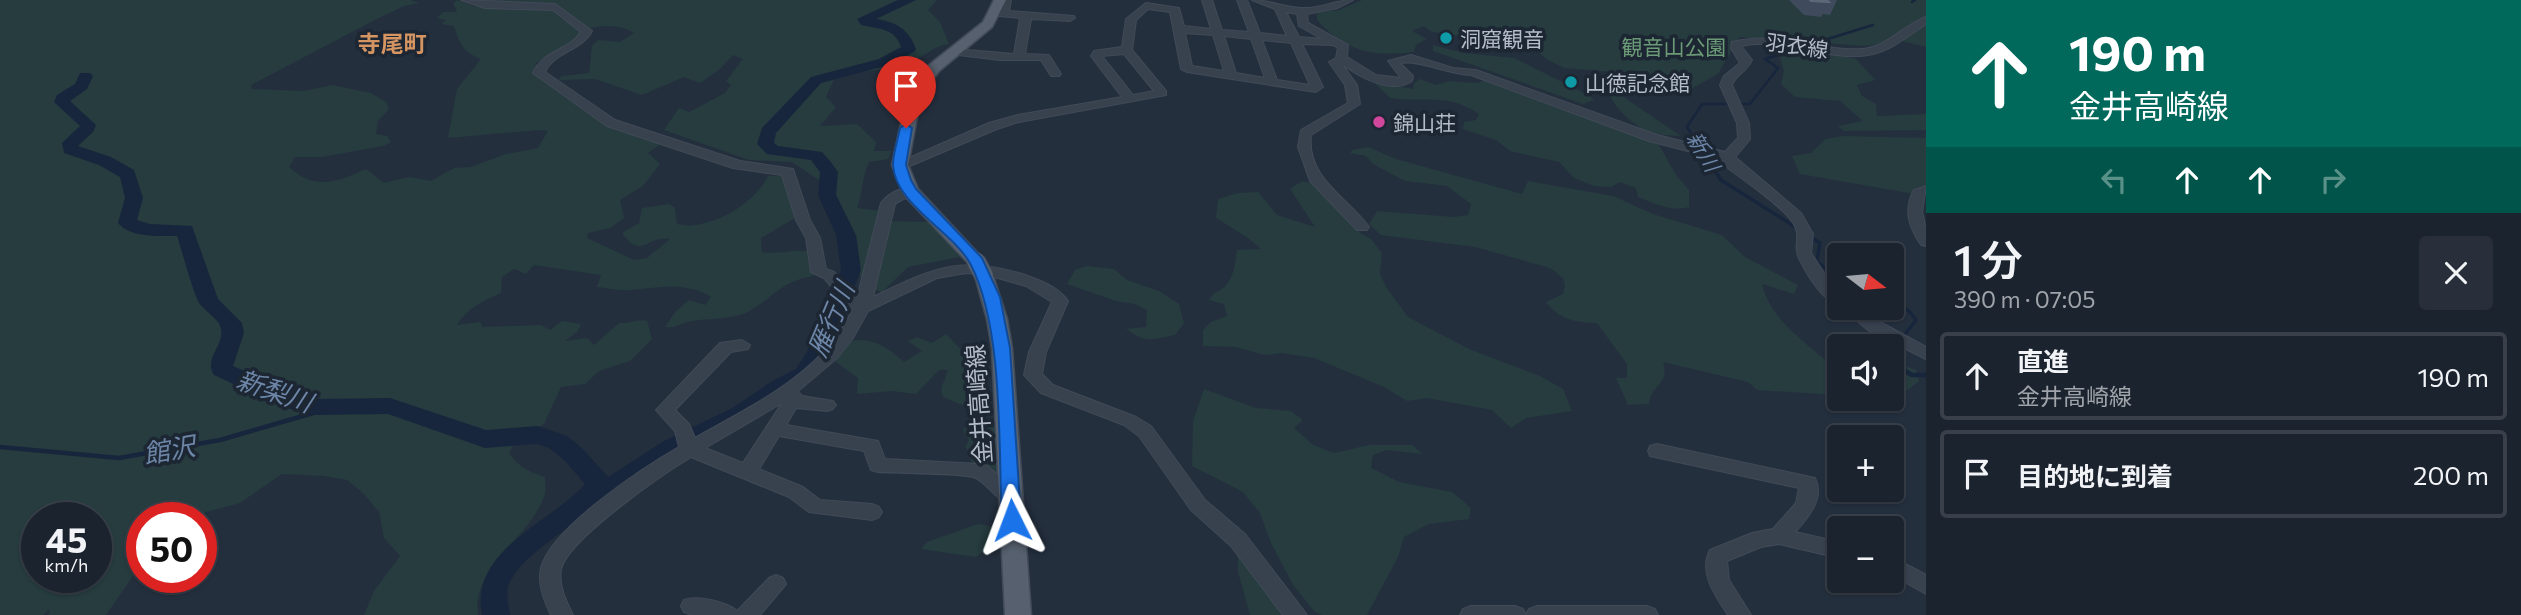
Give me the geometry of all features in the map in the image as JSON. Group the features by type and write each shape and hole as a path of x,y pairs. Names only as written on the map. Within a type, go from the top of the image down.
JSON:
{"main road":[{"path":"900,165 914,96 934,68 988,24 1001,0"},
{"name":"金井高崎線","path":"900,165 910,191 980,268 997,319 1002,348 1018,615"}],"street":[{"path":"466,0 485,5 555,7 587,31 582,40 545,61 539,73 611,123 738,165 788,172 803,220 813,238 819,272 829,275 859,309"},
{"path":"1001,0 1006,1 1003,14 1070,18"},
{"path":"1207,0 1231,75"},
{"path":"1242,0 1273,83"},
{"path":"1257,0 1302,13 1328,8 1348,0"},
{"path":"900,165 993,126 1018,119 1160,94 1162,91 1127,50 1132,19 1143,7 1174,9 1187,69 1210,75 1231,75 1317,89 1279,7"},
{"path":"1302,13 1303,24 1344,47 1340,55 1342,59 1364,75 1396,82 1408,79 1393,63 1405,58 1452,71 1472,72 1653,138 1728,157 1734,165 1796,216 1806,234 1804,253 1827,287"},
{"path":"1019,57 1026,15"},
{"name":"羽衣線","path":"1728,157 1744,139 1743,122 1726,92 1725,83 1731,74 1745,64 1746,60 1735,48 1736,44 1755,39 1811,48 1865,52 1926,20"},
{"path":"1177,29 1336,44"},
{"path":"1127,50 1096,56 1130,99"},
{"path":"954,52 1045,57 1055,74"},
{"path":"1342,59 1335,61 1351,85 1354,104 1305,133 1302,145 1314,181 1328,191 1333,201 1355,216 1362,228"},
{"path":"1926,190 1919,193 1913,205 1917,227 1926,242"},
{"path":"746,474 775,429 790,394 848,334 870,282 888,203 896,196 910,191"},
{"path":"859,309 938,271 969,267 985,268 1045,286 1060,300 1039,344 1033,375 1047,389 1130,421 1145,431 1162,451 1198,505 1238,540 1296,615"},
{"path":"1866,320 1926,354"},
{"path":"742,345 726,347 665,410 686,439 746,474 796,492 816,507 872,512"},
{"path":"790,394 804,404 827,405"},
{"path":"562,615 551,587 551,568 561,548 686,439 790,394"},
{"path":"775,429 872,446 878,465 980,471 1010,496"},
{"path":"1657,451 1808,483 1810,492 1801,512 1779,536"},
{"path":"1740,615 1716,577 1714,570 1717,556 1759,539 1779,536 1827,547"},
{"path":"1904,572 1926,585"},
{"path":"746,615 776,584"},
{"path":"692,606 729,615"},
{"path":"1471,615 1515,615"},
{"path":"1536,615 1647,615"}],"green space":[{"path":"0,0 410,0 419,3 404,6 373,21 251,85 252,89 303,91 333,85 371,93 386,102 389,109 378,121 376,134 387,136 391,142 383,146 322,157 295,157 289,167 299,175 317,182 345,178 366,169 384,183 409,177 431,181 454,168 471,167 506,154 538,148 548,131 448,138 457,89 481,59 463,47 454,26 441,24 446,20 437,18 443,12 457,12 453,3 457,0 476,7 481,0 937,0 928,10 940,22 949,44 896,66 836,75 826,97 836,107 820,126 857,124 876,142 874,151 892,151 888,159 869,162 857,208 881,211 862,284 848,221 834,190 792,162 749,160 664,130 679,108 689,112 725,93 731,85 726,81 743,59 733,55 720,69 700,83 684,77 642,95 595,79 558,80 562,76 589,73 592,46 598,40 620,42 634,33 604,26 589,29 536,63 535,74 609,125 662,143 648,153 660,164 643,186 620,200 624,218 610,228 588,233 587,238 634,260 647,258 670,239 655,240 640,246 629,241 622,233 639,223 642,208 669,204 675,208 677,224 702,224 742,206 768,176 782,176 791,182 795,218 761,238 762,252 813,252 813,276 786,286 744,313 691,321 675,327 665,327 676,311 689,300 705,305 711,297 682,287 626,290 597,287 601,275 534,265 526,274 514,269 502,277 501,293 471,310 457,325 480,322 483,327 541,325 550,330 562,321 581,324 577,332 565,341 587,338 594,345 619,323 644,320 647,321 652,339 630,361 599,371 585,384 561,387 544,424 514,444 509,453 525,468 545,477 545,493 539,509 484,581 478,597 478,615 364,615 374,591 400,556 384,538 379,512 363,493 347,480 282,474 240,503 217,509 217,502 126,502 126,586 106,615 48,615 50,609 43,615 0,615"},
{"name":"観音山公園","path":"1362,0 1926,0 1926,47 1902,41 1865,46 1739,37 1718,74 1680,95 1612,72 1564,68 1548,60 1526,42 1517,39 1473,42 1452,34 1432,32 1424,26 1412,31 1427,39 1416,45 1414,52 1373,53 1350,46 1317,20 1317,12 1339,10"},
{"path":"1433,45 1463,53 1514,58 1594,100 1583,104 1433,51"},
{"path":"1812,50 1856,59 1875,80 1857,85 1862,96 1876,104 1877,116 1926,114 1926,130 1844,131 1838,126 1863,121 1840,101 1795,97 1781,84 1784,71 1780,57"},
{"path":"1420,79 1436,85 1449,81 1477,83 1487,79 1647,138 1659,145 1676,175 1689,190 1689,207 1676,209 1657,205 1638,197 1636,188 1620,182 1611,187 1594,186 1574,178 1559,162 1510,151 1496,140 1463,129 1464,122 1476,120 1479,114 1467,107 1445,101 1390,98 1373,81 1413,89 1414,83"},
{"path":"1609,94 1619,94 1681,136 1655,134 1639,127 1621,112"},
{"path":"1842,136 1926,138 1926,185 1915,188 1914,194 1800,174 1792,156 1811,153 1826,139"},
{"path":"1368,147 1396,159 1522,194 1528,181 1613,196 1653,214 1722,235 1745,257 1798,285 1794,294 1762,284 1774,311 1827,362 1827,394 1757,390 1748,382 1663,362 1664,375 1649,404 1628,405 1616,378 1627,378 1627,364 1597,323 1568,319 1546,302 1563,294 1563,278 1550,268 1475,247 1381,235 1369,224 1377,211 1454,217 1468,215 1471,204 1447,186 1405,181 1373,164 1366,156 1350,153 1352,150"},
{"path":"1302,181 1311,183 1360,233 1371,239 1382,253 1380,274 1408,317 1469,349 1540,376 1563,389 1572,411 1526,418 1511,428 1492,410 1427,398 1407,401 1384,387 1314,358 1282,353 1265,355 1235,347 1203,346 1203,330 1211,322 1227,316 1224,304 1209,300 1229,281 1237,250 1261,249 1216,218 1218,199 1238,193 1258,192 1277,215 1315,227 1290,189"},
{"path":"887,221 932,222 960,257 908,267 882,292 872,289"},
{"path":"1087,266 1114,269 1127,280 1159,291 1179,304 1184,323 1175,335 1154,339 1139,337 1126,329 1146,327 1147,310 1067,284 1075,270"},
{"path":"946,334 968,357 965,392 969,400 962,405 943,397 941,389 948,370 939,370 916,394 892,391 857,394 858,378 836,362 833,355 849,342 867,340 887,349 904,362 922,351 908,341 917,337 932,343"},
{"path":"1904,366 1916,370 1919,381 1908,390 1904,389"},
{"path":"1204,389 1256,408 1291,411 1303,420 1294,428 1313,445 1334,453 1369,445 1412,445 1423,454 1387,450 1373,455 1371,468 1399,482 1452,492 1471,508 1469,519 1429,524 1404,537 1398,557 1367,615 1322,615 1314,611 1293,585 1271,543 1260,513 1243,492 1192,466 1193,421"},
{"path":"965,427 993,427 997,434 998,485 972,466 970,453 965,447 969,440 963,431"},
{"path":"978,524 990,526 992,532 984,551 976,557 921,549 927,542"},
{"path":"1238,555 1288,615 1250,615 1238,572"}],"waterway":[{"name":"雁行川","path":"606,491 673,447 742,413 780,386 804,374 818,352 851,270 846,235 827,195 829,172 824,165 816,156 773,150 765,144 768,132 816,80 884,62 909,49 903,35 898,31 887,25 866,22 864,19 909,0"},
{"name":"新川","path":"1808,45 1873,25"},
{"name":"新川","path":"1739,104 1750,104 1778,68 1765,59 1801,48"},
{"name":"新梨川","path":"85,76 82,86 63,98 62,102 88,125 87,129 70,143 70,149 105,161 128,174 134,198 127,223 148,230 185,230 208,301 231,323 233,333 222,360 222,370 291,401 315,407 390,406 485,439 538,435 558,442 574,455 606,491"},
{"name":"新川","path":"1705,156 1687,127 1702,104 1731,104"},
{"name":"新川","path":"1704,154 1721,180 1797,228"},
{"name":"新川","path":"1809,236 1820,243 1817,261 1827,270"},
{"name":"新川","path":"1904,308 1916,320 1904,336"},
{"name":"新川","path":"1904,368 1912,375 1926,375"},
{"name":"館沢","path":"0,447 119,458 220,440 334,407"},
{"name":"雁行川","path":"496,615 494,587 515,556 575,509 599,485 606,491"}],"place":[{"name":"洞窟観音","path":"1446,38"},
{"name":"山徳記念館","path":"1571,82"},
{"name":"錦山荘","path":"1379,122"}],"district":[{"name":"寺尾町","path":"392,43"}],"route":[{"path":"906,128 900,165 904,180 910,191 976,261 992,297 1002,348 1012,520"}]}
